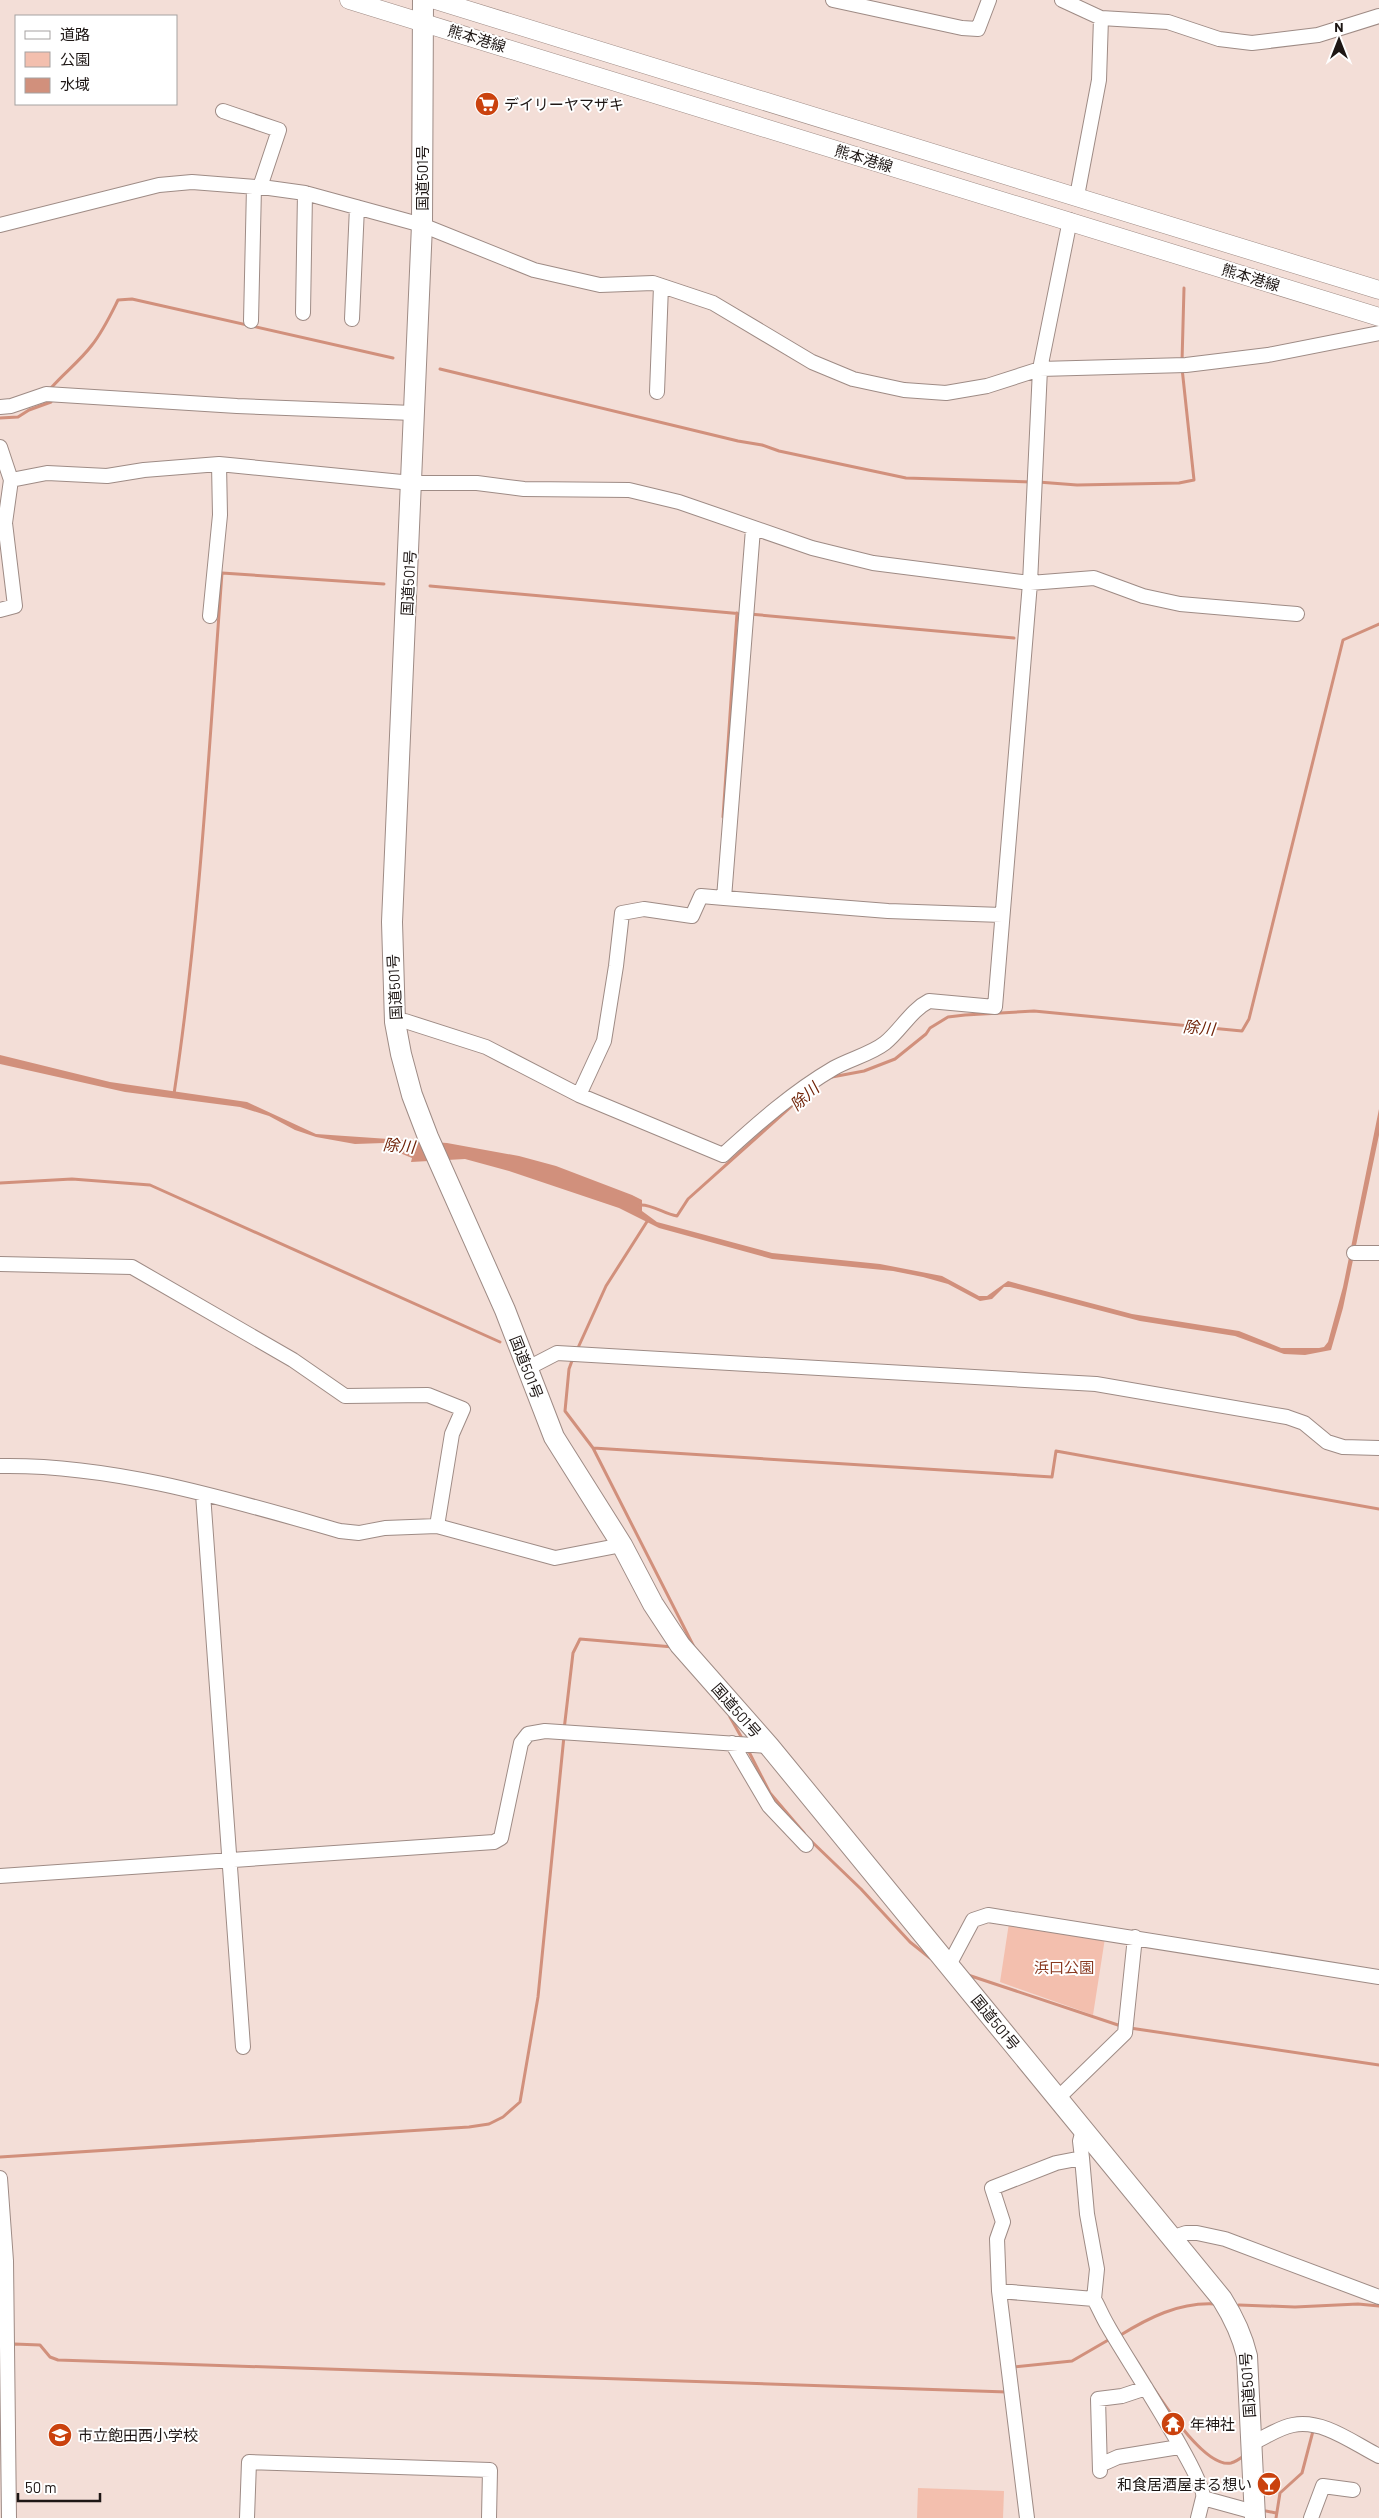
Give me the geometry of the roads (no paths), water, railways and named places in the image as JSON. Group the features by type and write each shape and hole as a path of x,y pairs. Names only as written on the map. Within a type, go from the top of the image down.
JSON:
{"highway":[{"name":"国道501号","path":"423,0 422,225 392,922 395,1022 412,1095 428,1136 506,1310 554,1437 622,1546 653,1604 680,1645 769,1746 1222,2299 1238,2326 1247,2356 1255,2515"}],"main road":[{"name":"熊本港線","path":"348,0 1070,220 1379,317"},
{"name":"熊本港線","path":"435,0 1379,290"}],"street":[{"path":"834,0 962,28 978,28 989,0"},
{"path":"1062,0 1101,18 1168,22 1219,39 1252,43 1318,35 1379,16"},
{"path":"1077,196 1100,80 1101,18"},
{"path":"223,111 278,130 257,187 252,321"},
{"path":"0,225 159,184 192,182 306,193 422,225 534,270 600,285 653,283 713,303 812,362 854,379 896,388 946,393 988,386 1040,369 1186,365 1268,355 1379,333"},
{"path":"303,313 306,193"},
{"path":"352,319 357,206"},
{"path":"395,1022 405,1021 486,1047 579,1095 724,1155 770,1112 803,1088 834,1069 885,1043 921,1005 929,1001 995,1007 1030,583 1040,369 1070,220"},
{"path":"657,392 661,286"},
{"path":"0,407 11,406 46,394 237,406 413,413"},
{"path":"0,447 11,480 5,523 15,606 0,610"},
{"path":"11,480 47,473 107,476 144,470 219,464 412,483 477,483 524,489 629,490 672,500 812,548 873,563 1030,583 1094,578 1143,596 1180,604 1297,614"},
{"path":"210,616 220,515 219,464"},
{"path":"724,898 753,529"},
{"path":"579,1095 604,1041 622,913 644,909 692,916 701,896 888,911 1002,915"},
{"path":"1354,1253 1379,1253"},
{"path":"0,1264 132,1268 285,1355 345,1396 428,1394 463,1409 452,1434 437,1526"},
{"path":"528,1368 558,1353 1096,1384 1287,1417 1304,1423 1327,1442 1344,1447 1379,1448"},
{"path":"0,1466 30,1466 79,1470 203,1494 340,1531 359,1533 385,1528 437,1526 555,1558 622,1546"},
{"path":"203,1494 243,2047"},
{"path":"0,1876 494,1842 500,1838 521,1743 528,1734 545,1731 769,1746"},
{"path":"732,1743 768,1806 806,1845"},
{"path":"949,1965 973,1920 988,1915 1135,1937 1379,1978"},
{"path":"1058,2098 1126,2033 1135,1937"},
{"path":"1083,2130 1080,2141 1087,2214 1096,2268 1094,2299 1107,2325 1196,2474 1204,2492 1198,2518"},
{"path":"1027,2518 999,2292 997,2239 1003,2222 992,2188 1056,2163 1082,2158"},
{"path":"0,2178 6,2261 8,2518"},
{"path":"1171,2238 1186,2233 1197,2233 1225,2239 1379,2297"},
{"path":"999,2292 1094,2299"},
{"path":"1146,2388 1122,2396 1098,2399 1100,2468 1118,2457 1179,2446"},
{"path":"1250,2444 1277,2430 1310,2423 1379,2456"},
{"path":"247,2518 249,2462 490,2470 489,2518"},
{"path":"1311,2518 1323,2486 1353,2490"},
{"path":"1203,2498 1255,2515"}],"water":[{"path":"0,1055 110,1082 247,1102 316,1134 447,1143 519,1156 556,1166 632,1195 642,1200 642,1211 657,1222 772,1253 880,1264 942,1276 979,1296 987,1296 1008,1281 1132,1314 1239,1331 1281,1348 1319,1348 1324,1347 1328,1342 1343,1287 1379,1109 1379,1135 1343,1308 1331,1350 1305,1355 1284,1354 1235,1336 1140,1321 1010,1287 1004,1287 992,1299 980,1301 948,1284 923,1277 893,1271 772,1259 659,1228 619,1208 509,1171 465,1159 411,1162 412,1158 395,1151 384,1143 355,1144 316,1137 295,1130 269,1116 240,1107 125,1092 0,1064"}],"waterway":[{"path":"1182,362 1184,288"},
{"path":"51,391 51,388 96,340 118,300 132,299 393,358"},
{"path":"1038,482 1077,485 1179,483 1194,480 1182,368"},
{"path":"440,369 738,441 762,445 779,451 906,478 1032,482"},
{"path":"0,418 18,417 29,410 51,402 51,397"},
{"path":"174,1094 191,965 222,573 384,584"},
{"path":"430,586 743,614"},
{"path":"723,817 737,613"},
{"path":"749,614 1014,638"},
{"name":"除川","path":"832,1077 864,1071 895,1059 926,1034 930,1028 948,1017 965,1015 1034,1011 1242,1031 1249,1019 1343,640 1379,624"},
{"name":"除川","path":"640,1205 649,1206 677,1216 688,1199 804,1095"},
{"path":"0,1183 72,1179 150,1185 500,1342"},
{"path":"577,1350 606,1286 648,1220"},
{"path":"573,1358 569,1369 565,1411 593,1448 694,1647"},
{"path":"593,1448 1052,1477 1056,1451 1379,1509"},
{"path":"564,1730 573,1653 580,1639 673,1647"},
{"path":"730,1717 743,1740"},
{"path":"0,2157 469,2127 489,2124 503,2117 520,2102 538,1997 564,1736"},
{"path":"747,1748 770,1793 804,1833"},
{"path":"810,1840 861,1889 910,1942 930,1958"},
{"path":"968,1975 1121,2026"},
{"path":"1130,2028 1379,2065"},
{"path":"1119,2336 1164,2312 1176,2308 1215,2304"},
{"path":"1239,2305 1295,2307 1358,2304 1379,2306"},
{"path":"1013,2367 1072,2361 1110,2339"},
{"path":"10,2346 14,2344 40,2345 50,2357 58,2360 1007,2392"},
{"path":"1154,2389 1177,2422 1199,2447 1210,2456 1221,2462 1231,2463 1245,2455"},
{"path":"1276,2518 1280,2493 1302,2473 1313,2431"},
{"path":"1266,2511 1276,2513"}],"place":[{"name":"デイリーヤマザキ","path":"487,104"},
{"name":"年神社","path":"1173,2424"},
{"name":"市立飽田西小学校","path":"60,2435"},
{"name":"和食居酒屋まる想い","path":"1269,2484"}],"park label":[{"name":"浜口公園","path":"1064,1967"}]}
